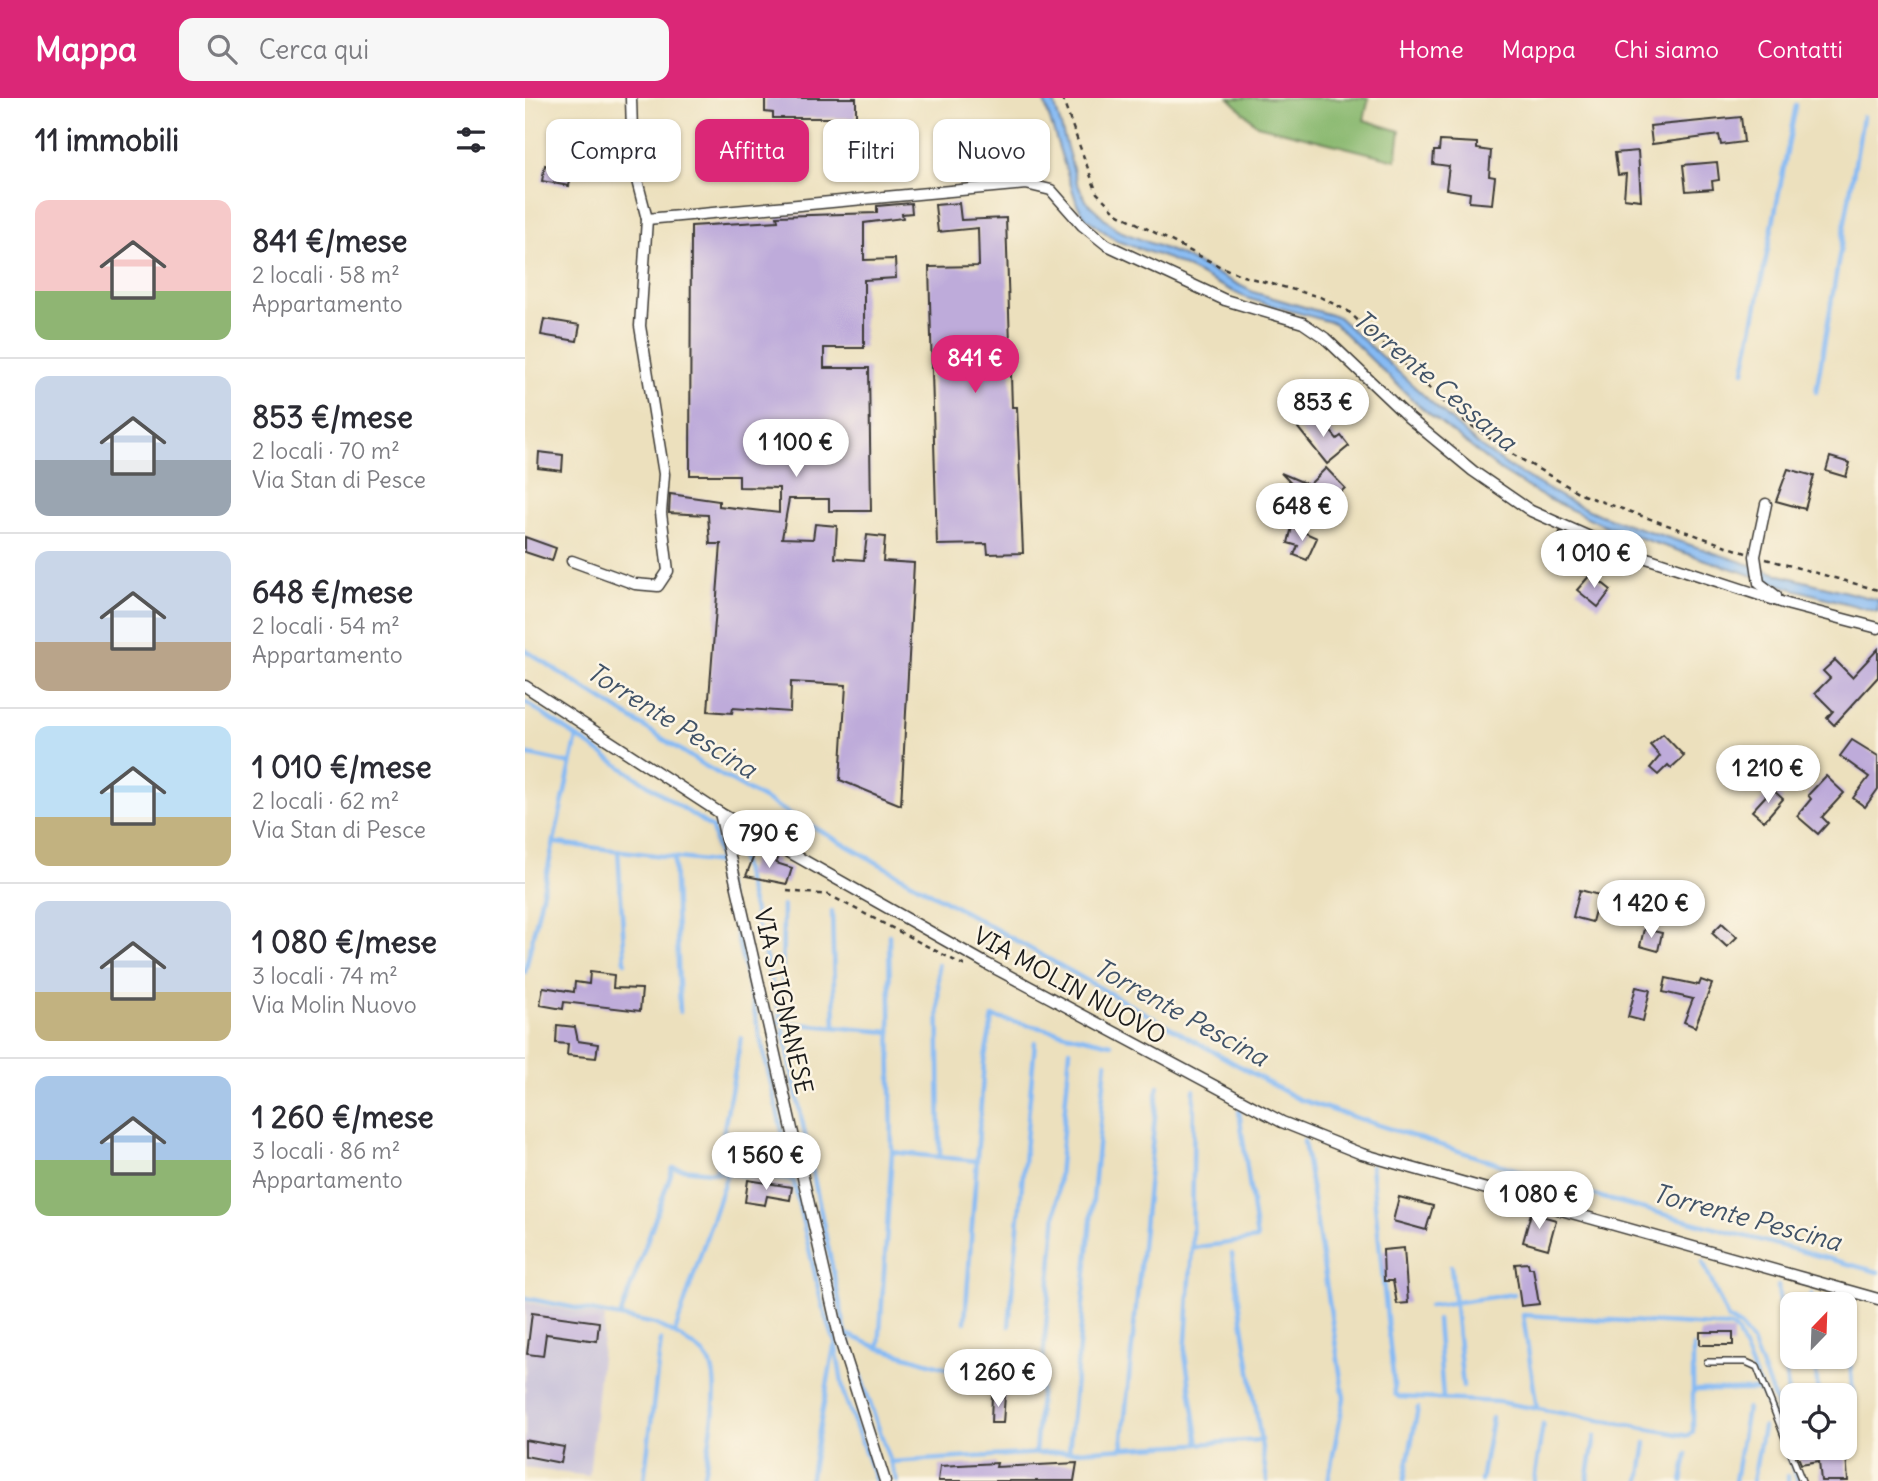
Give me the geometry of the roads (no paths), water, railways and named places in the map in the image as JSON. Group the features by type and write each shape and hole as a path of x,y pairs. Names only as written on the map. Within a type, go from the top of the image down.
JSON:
{"street":[{"path":"572,561 635,583 658,586 668,572 661,513 664,474 640,326 647,219 633,165 631,98"},
{"path":"647,219 1026,184 1051,190 1082,225 1107,245 1225,300 1303,323 1325,338 1409,418 1462,463 1531,510 1610,546 1790,605 1878,628"},
{"path":"1766,504 1755,556 1758,580 1764,589 1790,605"},
{"name":"VIA MOLIN NUOVO","path":"525,686 720,813 987,964 1282,1122 1362,1154 1878,1299"},
{"name":"VIA STIGNANESE","path":"720,813 837,1327 885,1481"}],"lane":[{"path":"1707,1362 1746,1362 1758,1367 1803,1481"}],"water":[{"path":"1043,98 1053,98 1077,183 1087,202 1117,230 1178,254 1253,292 1338,317 1477,444 1508,466 1565,499 1600,515 1784,576 1878,600 1878,612 1790,588 1610,528 1542,496 1501,471 1417,404 1334,323 1246,298 1169,259 1117,241 1086,218 1077,204"}],"waterway":[{"path":"1744,371 1796,105"},
{"path":"1816,392 1863,117"},
{"name":"Torrente Pescina","path":"525,650 705,766 1298,1099 1607,1199 1878,1272"},
{"path":"525,702 712,828 822,1305 835,1342 844,1395 876,1481"},
{"path":"525,972 577,737"},
{"path":"525,754 571,764"},
{"path":"735,836 782,1023 846,1334 897,1481"},
{"path":"556,843 720,863"},
{"path":"618,850 625,962"},
{"path":"674,857 680,1012"},
{"path":"782,1013 783,906"},
{"path":"832,911 835,1027"},
{"path":"879,1348 892,1152 889,935"},
{"path":"938,965 940,1156"},
{"path":"965,1322 984,1062 993,1017 1111,1044"},
{"path":"775,1022 890,1032"},
{"path":"716,1172 741,1038"},
{"path":"1009,1326 1035,1042"},
{"path":"1035,1453 1070,1050"},
{"path":"1069,1451 1106,1062"},
{"path":"1122,1448 1158,1086"},
{"path":"1194,1090 1192,1248 1185,1355 1199,1444"},
{"path":"1192,1248 1257,1239 1239,1111"},
{"path":"1304,1141 1344,1398 1328,1481"},
{"path":"892,1152 977,1161"},
{"path":"1371,1166 1395,1394 1399,1397 1499,1402 1689,1436 1693,1431 1693,1347"},
{"path":"620,1317 673,1168 794,1181"},
{"path":"675,1332 727,1174"},
{"path":"1232,1254 1267,1481"},
{"path":"1703,1262 1728,1319 1741,1327 1752,1342 1780,1413"},
{"path":"1451,1266 1463,1387"},
{"path":"1778,1286 1787,1383"},
{"path":"1429,1306 1514,1294"},
{"path":"525,1298 655,1324 684,1340 705,1356 713,1371 715,1385 713,1419 703,1481"},
{"path":"1537,1409 1523,1315 1730,1327 1738,1333 1798,1481"},
{"path":"1437,1320 1443,1398"},
{"path":"847,1334 879,1348 950,1369"},
{"path":"644,1481 661,1340"},
{"path":"810,1481 834,1347"},
{"path":"1816,1369 1817,1383"},
{"path":"1851,1369 1852,1383"},
{"path":"1695,1390 1761,1390"},
{"path":"1404,1481 1418,1408"},
{"path":"1735,1481 1747,1408"},
{"path":"1481,1481 1492,1418"},
{"path":"1534,1481 1543,1424"},
{"path":"1753,1481 1763,1427"},
{"path":"1587,1481 1595,1436"},
{"path":"890,1462 1262,1440"},
{"path":"1640,1481 1646,1443"},
{"path":"1682,1481 1687,1454"},
{"path":"1788,1476 1788,1481"}],"water label":[{"name":"Torrente Cessana","path":"1435,380"}]}
